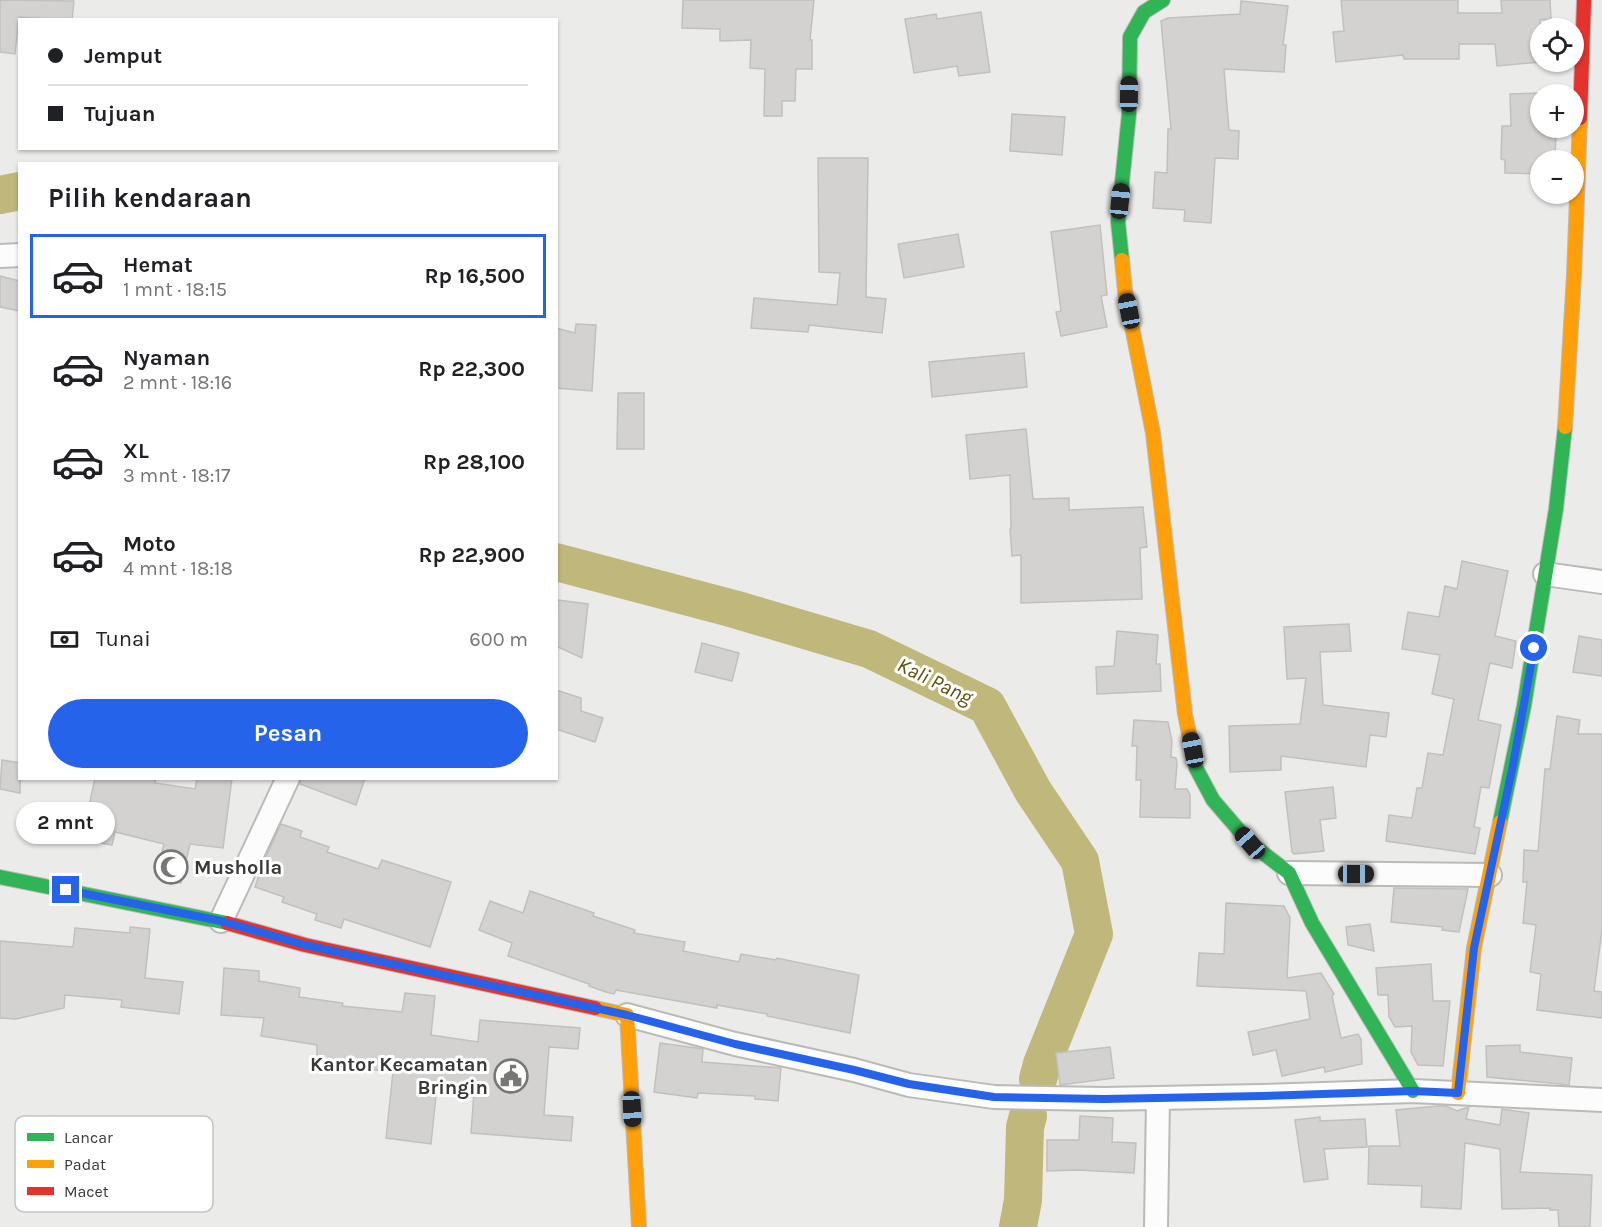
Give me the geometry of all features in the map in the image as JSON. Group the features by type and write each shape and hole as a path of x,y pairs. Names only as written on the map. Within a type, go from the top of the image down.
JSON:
{"street":[{"path":"1163,0 1144,12 1130,37 1129,114 1118,222 1125,291 1153,433 1185,714 1196,768 1213,800 1250,843 1288,873 1312,923 1413,1091"},
{"path":"1458,1093 1474,948 1524,706 1556,509 1565,430 1574,275 1584,0"},
{"path":"0,256 18,255"},
{"path":"1545,574 1602,582"},
{"path":"221,921 287,780"},
{"path":"1288,873 1490,875"},
{"path":"0,877 221,921 305,945 627,1015 735,1044 909,1084 994,1097 1158,1098 1413,1091 1602,1100"},
{"path":"627,1015 639,1227"},
{"path":"1156,1227 1158,1098"}],"building":[{"path":"0,0 74,1 72,18 19,17 15,54 0,52"},
{"path":"683,0 814,0 810,40 812,40 812,69 796,69 795,101 782,101 782,116 764,116 765,69 750,68 751,40 720,41 720,29 682,28"},
{"path":"1341,0 1458,0 1458,13 1502,13 1501,0 1550,0 1551,18 1530,18 1530,63 1497,66 1495,44 1459,44 1459,59 1404,59 1403,55 1336,62 1333,32 1344,31"},
{"path":"1241,1 1288,6 1283,45 1286,45 1284,72 1224,69 1229,130 1239,131 1238,159 1215,158 1211,223 1184,221 1185,210 1153,208 1155,172 1167,173 1168,129 1171,129 1161,21 1168,18 1240,14"},
{"path":"981,12 990,72 959,76 957,66 914,73 905,19 936,14 937,19"},
{"path":"1530,93 1530,138 1556,138 1555,150 1530,150 1530,174 1505,173 1505,160 1501,159 1502,126 1511,126 1510,94"},
{"path":"1012,114 1065,117 1062,155 1010,151"},
{"path":"818,158 868,158 866,297 886,299 882,333 809,325 808,332 751,328 754,298 837,305 840,273 819,272"},
{"path":"1100,225 1107,295 1101,296 1107,327 1061,336 1056,312 1061,311 1051,232"},
{"path":"958,234 964,267 904,278 898,244"},
{"path":"0,276 18,280 18,311 0,307"},
{"path":"576,324 596,325 592,391 558,388 558,329 575,333"},
{"path":"1024,353 1027,387 932,397 929,362"},
{"path":"618,393 644,393 644,449 617,449"},
{"path":"1026,429 1033,499 1069,498 1069,510 1143,507 1147,547 1140,548 1142,599 1021,603 1021,555 1012,556 1010,475 970,479 966,435"},
{"path":"1462,561 1508,571 1495,636 1516,641 1512,668 1490,663 1478,720 1501,725 1489,788 1481,787 1474,827 1480,828 1475,854 1386,841 1389,815 1412,818 1417,788 1422,788 1428,753 1443,755 1454,699 1432,694 1440,655 1402,649 1408,612 1439,617 1445,586 1457,589"},
{"path":"558,600 588,604 582,658 558,647"},
{"path":"1349,624 1351,651 1320,652 1323,705 1389,713 1386,737 1370,735 1366,767 1281,756 1281,770 1230,772 1229,726 1300,724 1306,678 1287,679 1284,627"},
{"path":"1117,631 1158,635 1156,664 1160,664 1161,691 1097,694 1096,667 1114,666"},
{"path":"1579,636 1602,640 1602,676 1573,672"},
{"path":"702,643 739,653 732,681 695,672"},
{"path":"558,691 581,698 581,711 603,718 595,742 558,730"},
{"path":"1557,716 1580,720 1578,734 1602,734 1602,930 1594,991 1602,992 1602,1018 1537,1010 1541,974 1530,972 1536,925 1523,923 1527,882 1523,882 1524,850 1538,851 1545,769 1550,769"},
{"path":"1134,720 1168,722 1172,741 1171,757 1176,758 1177,764 1175,789 1187,789 1190,795 1190,818 1140,817 1141,780 1136,780 1137,746 1132,746"},
{"path":"2,760 18,763 20,793 0,789"},
{"path":"95,780 156,780 155,783 195,789 197,780 232,780 223,848 190,844 181,883 156,876 164,844 115,832 112,845 82,839"},
{"path":"301,780 364,780 356,805 300,784"},
{"path":"1333,787 1336,818 1320,820 1324,851 1294,854 1285,792"},
{"path":"281,824 302,831 300,837 329,847 327,852 378,869 382,860 451,882 430,947 344,919 341,928 315,920 317,914 282,902 284,897 255,887"},
{"path":"1394,888 1468,889 1459,932 1442,930 1443,927 1391,922"},
{"path":"530,891 594,913 593,916 635,930 634,933 685,942 683,951 739,962 741,954 776,960 777,958 859,975 850,1033 717,1005 717,1008 616,990 614,994 508,956 512,943 479,930 490,901 523,913"},
{"path":"1226,903 1284,906 1290,918 1287,978 1321,973 1334,994 1332,996 1341,1038 1358,1034 1361,1039 1362,1064 1325,1072 1324,1067 1282,1076 1276,1050 1253,1055 1248,1032 1310,1019 1306,991 1197,986 1199,953 1224,954"},
{"path":"1370,924 1374,951 1348,945 1346,927"},
{"path":"130,927 150,929 145,978 183,982 179,1014 121,1007 122,1000 65,995 64,1008 16,1019 0,1018 0,941 73,947 75,928 130,933"},
{"path":"1431,964 1433,1001 1450,1001 1443,1066 1418,1065 1411,1052 1412,1026 1395,1027 1389,1017 1388,995 1378,995 1376,968"},
{"path":"224,968 259,971 259,981 300,988 299,997 343,1003 342,1006 402,1012 405,993 435,996 431,1035 478,1042 480,1020 580,1028 578,1049 549,1047 544,1115 573,1117 571,1141 471,1133 474,1092 437,1086 431,1144 386,1138 393,1072 341,1066 342,1062 317,1058 317,1045 261,1036 264,1018 221,1015"},
{"path":"660,1043 703,1049 702,1062 781,1068 778,1101 755,1099 755,1096 698,1093 697,1098 654,1092"},
{"path":"1520,1045 1520,1052 1572,1058 1569,1085 1487,1077 1486,1046"},
{"path":"1110,1047 1114,1078 1060,1085 1056,1053"},
{"path":"1446,1106 1457,1111 1469,1107 1466,1119 1500,1125 1502,1109 1529,1113 1520,1172 1592,1175 1590,1227 1559,1227 1558,1210 1550,1210 1550,1208 1502,1209 1500,1149 1465,1143 1461,1209 1421,1207 1422,1186 1368,1184 1369,1146 1400,1146 1396,1110"},
{"path":"1080,1116 1113,1118 1112,1142 1136,1143 1134,1173 1047,1171 1047,1140 1079,1140"},
{"path":"1320,1117 1320,1121 1365,1119 1367,1147 1324,1149 1328,1179 1304,1182 1295,1120"}],"waterway":[{"name":"Kali Pang","path":"0,195 18,191"},
{"name":"Kali Pang","path":"558,563 734,609 869,649 987,706 1033,791 1080,861 1094,934 1038,1079"},
{"name":"Kali Pang","path":"1018,1227 1023,1200 1025,1127 1028,1116"}],"traffic: fast":[{"path":"1122,260 1118,222 1129,114 1130,37 1144,12 1163,0"},
{"path":"1500,822 1524,706 1556,509 1565,427"},
{"path":"1194,758 1196,768 1213,800 1250,843 1289,873 1312,923 1413,1091"},
{"path":"0,877 227,923"}],"traffic: slow":[{"path":"1565,427 1579,138"},
{"path":"1122,260 1125,291 1153,433 1185,714 1194,758"},
{"path":"1458,1093 1474,948 1500,822"},
{"path":"595,1008 627,1015 639,1227"}],"traffic: jam":[{"path":"1581,84 1584,0"},
{"path":"227,923 305,945 595,1008"}],"place":[{"name":"Musholla","path":"171,867"},
{"name":"Kantor Kecamatan Bringin","path":"511,1076"}],"route":[{"path":"66,890 221,921 305,945 627,1015 735,1044 909,1084 994,1097 1104,1099 1413,1091 1458,1093 1474,948 1513,765 1534,648"}]}
